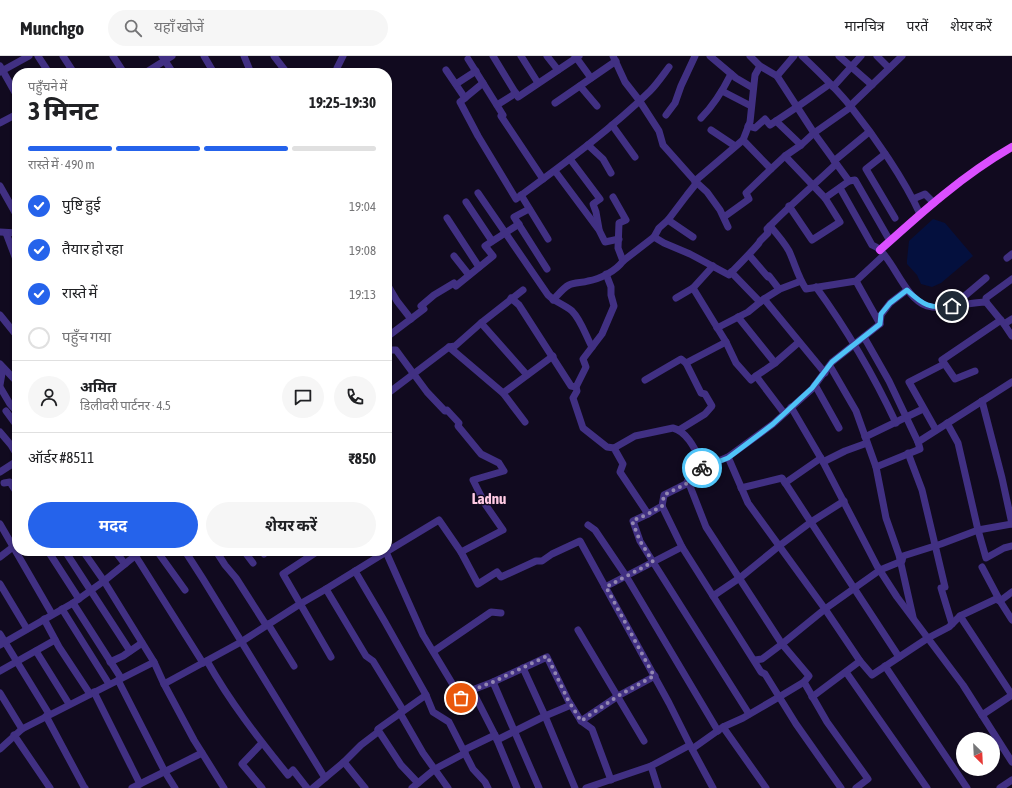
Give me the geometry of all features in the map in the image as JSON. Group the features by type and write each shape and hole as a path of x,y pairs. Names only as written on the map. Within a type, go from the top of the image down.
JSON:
{"main road":[{"path":"882,252 890,241 953,187 1012,147"}],"street":[{"path":"12,56 17,62"},
{"path":"12,88 1,69 29,56"},
{"path":"38,56 46,68"},
{"path":"62,56 70,68"},
{"path":"113,56 121,68"},
{"path":"151,68 163,58 172,56"},
{"path":"204,56 211,68"},
{"path":"244,56 249,68"},
{"path":"274,56 284,68"},
{"path":"337,68 343,56"},
{"path":"493,56 518,97 577,57 591,78"},
{"path":"521,56 538,84"},
{"path":"547,56 558,70"},
{"path":"666,115 675,103 695,56"},
{"path":"710,56 731,74 753,88"},
{"path":"750,56 760,66 777,76 814,133 849,181"},
{"path":"777,76 794,56"},
{"path":"802,56 832,85 851,107 885,154 913,199 920,214"},
{"path":"839,56 872,85"},
{"path":"748,126 755,128 765,119 770,125 832,85 861,56"},
{"path":"877,56 890,68"},
{"path":"724,217 749,199 746,193 771,169 814,133 851,107 902,56"},
{"path":"163,58 170,68"},
{"path":"468,59 503,115 500,116 543,179"},
{"path":"555,103 615,59 625,82 639,100 659,131 663,145 706,192 720,210 728,227"},
{"path":"553,300 560,292 570,285 589,281 606,274 621,265 623,261 654,237 659,228 668,220 695,185 695,181 743,140 750,122 755,75 760,66"},
{"path":"483,83 460,102 478,136 516,199 570,159 612,125 651,90 669,67"},
{"path":"446,70 465,98"},
{"path":"456,84 476,71"},
{"path":"701,118 710,109 731,74"},
{"path":"580,86 597,106"},
{"path":"722,91 751,106"},
{"path":"497,105 516,93"},
{"path":"0,123 12,117"},
{"path":"776,121 801,145"},
{"path":"612,125 635,157"},
{"path":"711,130 735,146"},
{"path":"654,237 729,275 749,255 768,233 767,229 789,206 813,186 835,162 869,132"},
{"path":"743,140 771,169"},
{"path":"588,145 603,159 611,173"},
{"path":"885,154 866,169 895,218"},
{"path":"786,156 825,198 840,222 812,240 789,206"},
{"path":"570,159 600,199 593,204 599,230"},
{"path":"555,170 599,230 605,242 618,239"},
{"path":"825,198 849,181 855,180 890,241"},
{"path":"0,186 12,207"},
{"path":"840,188 872,245 882,252 907,290 921,303 928,306 944,307 972,302 986,302 1003,322 1012,336"},
{"path":"478,193 548,295 576,316 592,347"},
{"path":"913,199 925,194 934,203"},
{"path":"521,195 548,239"},
{"path":"613,197 626,220 619,223 619,252 623,261"},
{"path":"466,202 492,241"},
{"path":"529,209 514,217 547,269"},
{"path":"447,218 479,267"},
{"path":"668,220 694,237"},
{"path":"392,333 424,309 421,306 434,295 454,283 456,286 493,256 485,246 519,224"},
{"path":"770,226 784,244 806,289 856,281 882,252"},
{"path":"3,232 12,251"},
{"path":"749,255 779,289"},
{"path":"454,256 469,275"},
{"path":"676,298 694,288 713,266"},
{"path":"731,272 762,300 824,373"},
{"path":"606,274 611,287 611,295 614,306 602,334 583,359 586,368 576,387 578,391 573,398 583,428 607,447 614,448 635,436 673,428 679,430 691,442 704,467"},
{"path":"952,306 986,278"},
{"path":"986,302 986,298 1012,279"},
{"path":"717,328 748,312 762,300 779,289 801,281"},
{"path":"856,281 880,324"},
{"path":"816,287 854,344 879,387 896,423"},
{"path":"694,288 736,362 751,380 775,363 799,342"},
{"path":"392,390 449,347 455,346 481,323 523,290"},
{"path":"841,788 796,724 780,697 713,596 682,547 662,506 664,495 686,484 691,475 704,467 728,458 773,424 815,385 832,362 880,324 881,314 890,303 907,290"},
{"path":"392,292 411,319"},
{"path":"512,298 519,305 553,356 570,386 576,387"},
{"path":"0,314 12,330"},
{"path":"738,317 775,363"},
{"path":"975,371 955,378 942,360 1003,322 1012,319"},
{"path":"481,323 527,374"},
{"path":"864,337 890,381 920,449 876,467"},
{"path":"686,362 726,342"},
{"path":"449,347 503,393 525,422"},
{"path":"392,350 396,350 427,392 459,423 458,426 481,454 499,463 504,471 473,480 485,504 503,530 461,552"},
{"path":"503,393 553,356"},
{"path":"645,380 681,358 686,362 701,393 705,394 712,406 706,414 679,430"},
{"path":"936,430 909,382 944,364"},
{"path":"2,366 12,377"},
{"path":"2,366 0,386 9,412"},
{"path":"830,366 856,411 876,467 886,518 901,561 913,619"},
{"path":"756,376 784,413"},
{"path":"918,442 1012,382"},
{"path":"815,385 840,428"},
{"path":"755,660 762,659 825,609 880,570 902,561 903,556 978,530 1012,524 982,401"},
{"path":"791,407 822,460 880,570 897,597 963,685 1012,761"},
{"path":"785,483 822,460 866,440 923,409"},
{"path":"947,423 958,443 986,558 1004,548 1012,546"},
{"path":"0,433 12,447"},
{"path":"614,448 623,464 620,472 648,514"},
{"path":"908,453 922,490 934,546 945,587 941,588 952,624"},
{"path":"728,458 748,503 825,609 860,661 872,675 928,638 949,627 960,616 996,599 1000,601"},
{"path":"12,465 0,473 2,484 10,482 12,485"},
{"path":"741,488 782,478 899,658"},
{"path":"586,788 610,783 691,747 720,729 780,697 804,682 809,676 782,644 706,527 688,481"},
{"path":"713,596 740,578 811,522 844,501"},
{"path":"662,506 632,521 640,541 749,714"},
{"path":"392,548 440,520 461,552 478,584 497,572 501,577 536,561 542,561 552,554 580,541 713,788"},
{"path":"588,525 595,530 626,576 720,729 766,788"},
{"path":"1,529 12,546"},
{"path":"606,587 682,547"},
{"path":"0,557 12,549"},
{"path":"18,556 52,614"},
{"path":"51,556 120,679 165,772 175,788"},
{"path":"68,556 130,651"},
{"path":"86,556 104,581 154,662 164,684 202,753 224,788"},
{"path":"119,556 125,564"},
{"path":"3,644 76,601 104,581 134,556"},
{"path":"140,556 205,662 238,710 288,775 294,770 307,788"},
{"path":"161,556 185,590"},
{"path":"188,556 204,579 325,778"},
{"path":"219,556 236,578 294,666"},
{"path":"248,556 253,563"},
{"path":"310,556 283,574 331,657"},
{"path":"164,684 241,642 267,624 378,556"},
{"path":"388,556 423,635 461,698 472,690 493,682 547,656 571,705 581,721 592,729 610,783"},
{"path":"982,567 1012,620"},
{"path":"355,571 426,695 433,712 449,722 473,769 485,782 488,788"},
{"path":"0,584 27,629"},
{"path":"326,589 366,656 373,661 424,753 448,788"},
{"path":"1000,601 1012,592"},
{"path":"62,609 109,684"},
{"path":"434,652 491,612 501,613"},
{"path":"960,616 1012,695 982,715"},
{"path":"44,619 55,640 92,693 140,784"},
{"path":"578,630 644,741"},
{"path":"0,634 3,644 17,662 48,715 84,787 86,788"},
{"path":"0,671 55,640"},
{"path":"110,662 130,651 142,642"},
{"path":"36,651 69,704"},
{"path":"812,697 860,661"},
{"path":"1,746 22,729 154,662"},
{"path":"885,666 967,788"},
{"path":"523,668 575,788"},
{"path":"846,672 927,788"},
{"path":"581,721 618,696 654,676"},
{"path":"493,682 539,788"},
{"path":"804,682 827,722 868,779 856,788"},
{"path":"472,690 496,738 517,788"},
{"path":"0,693 22,729"},
{"path":"313,788 344,762 361,745 378,732 378,730 402,711 426,695"},
{"path":"378,730 415,785 435,769 464,752 515,731 571,705"},
{"path":"14,735 50,788"},
{"path":"262,743 242,764 262,788"},
{"path":"132,788 202,753"},
{"path":"344,762 365,788"},
{"path":"651,766 658,788"},
{"path":"1000,788 1012,780"}],"shaded area":[{"path":"933,219 945,223 973,256 941,283 932,287 921,284 917,275 907,264 907,260 909,241"}],"way so far":[{"path":"461,698 472,690 512,674 547,656 568,700 581,721 618,696 654,676 606,587 653,562 640,541 632,521 662,506 664,495 686,484 691,475 702,468"}],"district":[{"name":"Ladnu","path":"489,498"}],"route":[{"path":"702,468 728,458 773,424 812,388 832,362 880,324 881,314 890,303 907,290 921,303 928,306 952,306"}]}
